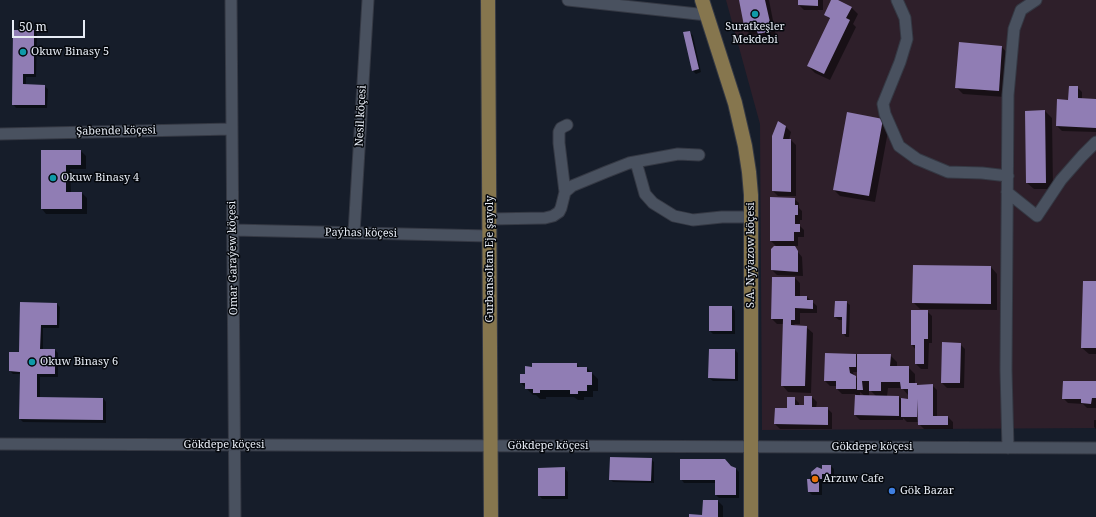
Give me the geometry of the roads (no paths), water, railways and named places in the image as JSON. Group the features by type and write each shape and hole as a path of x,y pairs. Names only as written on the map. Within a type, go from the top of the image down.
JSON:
{"main road":[{"name":"Gurbansoltan Eje şayoly","path":"488,0 492,517"},
{"name":"S.A. Nyýazow köçesi","path":"702,0 735,103 745,146 750,187 751,517"}],"street":[{"name":"Omar Garaýew köçesi","path":"231,0 235,517"},
{"name":"Nesil köçesi","path":"354,233 368,0"},
{"path":"568,0 707,15"},
{"path":"897,0 905,18 907,39 900,62 883,104 885,114 898,146 916,159 948,172 982,173 1008,176"},
{"path":"1008,448 1006,370 1008,94 1014,29 1021,10 1036,0"},
{"path":"489,219 545,218 553,216 559,212 565,192 559,132 561,128 566,125"},
{"name":"Şabende köçesi","path":"0,134 232,129"},
{"path":"1008,192 1037,216 1061,180 1096,142"},
{"path":"565,192 572,186 629,163 678,154 699,155"},
{"path":"636,162 645,194 653,203 674,216 694,220 722,217 751,217"},
{"name":"Paýhas köçesi","path":"233,230 489,236"},
{"name":"Gökdepe köçesi","path":"0,444 1096,448"}],"place":[{"name":"Suratkeşler Mekdebi","path":"755,14"},
{"name":"Okuw Binasy 5","path":"23,52"},
{"name":"Okuw Binasy 4","path":"53,178"},
{"name":"Okuw Binasy 6","path":"32,362"},
{"name":"Arzuw Cafe","path":"815,479"},
{"name":"Gök Bazar","path":"892,491"}]}
